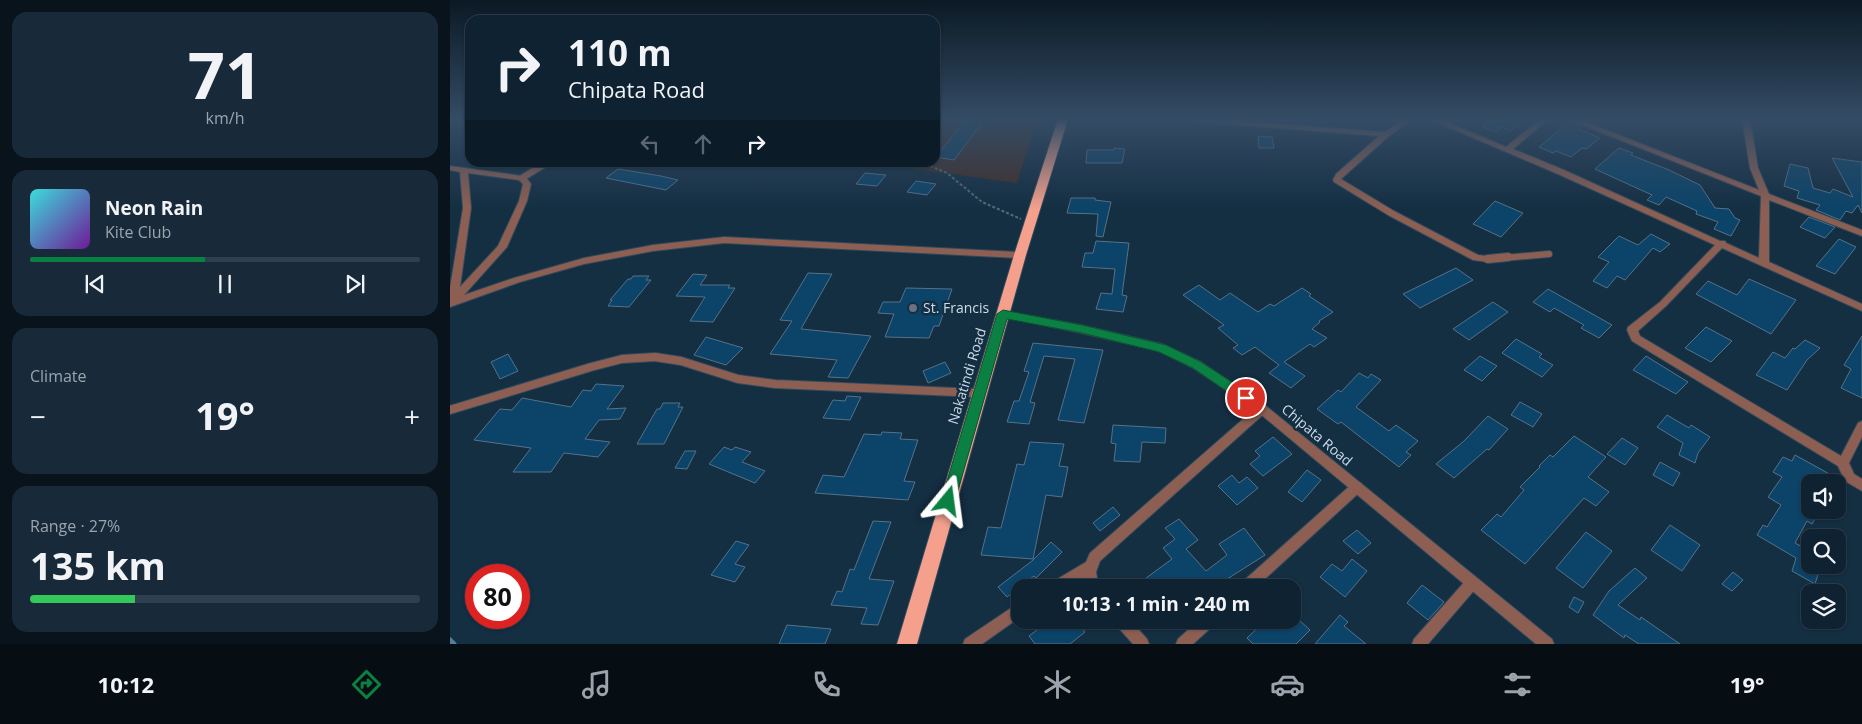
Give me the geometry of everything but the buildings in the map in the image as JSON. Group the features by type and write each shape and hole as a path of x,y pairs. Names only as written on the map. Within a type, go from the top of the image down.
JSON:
{"highway":[{"name":"Nakatindi Road","path":"907,644 978,393 1053,149"}],"street":[{"path":"1369,149 1339,176 1337,180 1340,183 1476,258 1488,259"},
{"path":"1508,149 1722,243 1862,308"},
{"path":"1648,149 1862,233"},
{"path":"1751,149 1754,168 1764,194 1764,263"},
{"path":"450,168 522,178 527,184 523,201 502,246 450,304"},
{"path":"450,304 458,275 467,208 464,170"},
{"path":"450,304 535,273 584,260 682,243 724,240 1020,255"},
{"path":"1722,243 1663,304 1632,330 1632,333 1652,348 1843,463 1849,477 1862,486"},
{"name":"Chipata Road","path":"1003,314 1082,329 1162,348 1197,365 1262,409 1547,644"},
{"path":"1069,579 1088,568 1095,557 1262,409"},
{"path":"1843,463 1862,426"},
{"path":"1256,579 1357,487"},
{"path":"1088,568 1088,579"},
{"path":"1419,644 1472,583"},
{"path":"970,644 1011,615"},
{"path":"1129,629 1142,644"},
{"path":"1183,644 1199,629"}],"lane":[{"path":"522,178 540,167"},
{"path":"1488,259 1549,254"},
{"path":"450,410 622,359 656,357 681,361 738,379 775,384 978,393"}],"path":[{"path":"937,167 949,175 977,200 1030,222"}],"shaded area":[{"path":"940,149 1028,149 1017,183 901,167 940,167"}],"waterway":[{"path":"450,640 454,644"}],"place":[{"name":"St. Francis","path":"913,308"}],"route":[{"path":"948,501 978,393 1003,314 1082,329 1162,348 1197,365 1246,398"}]}
